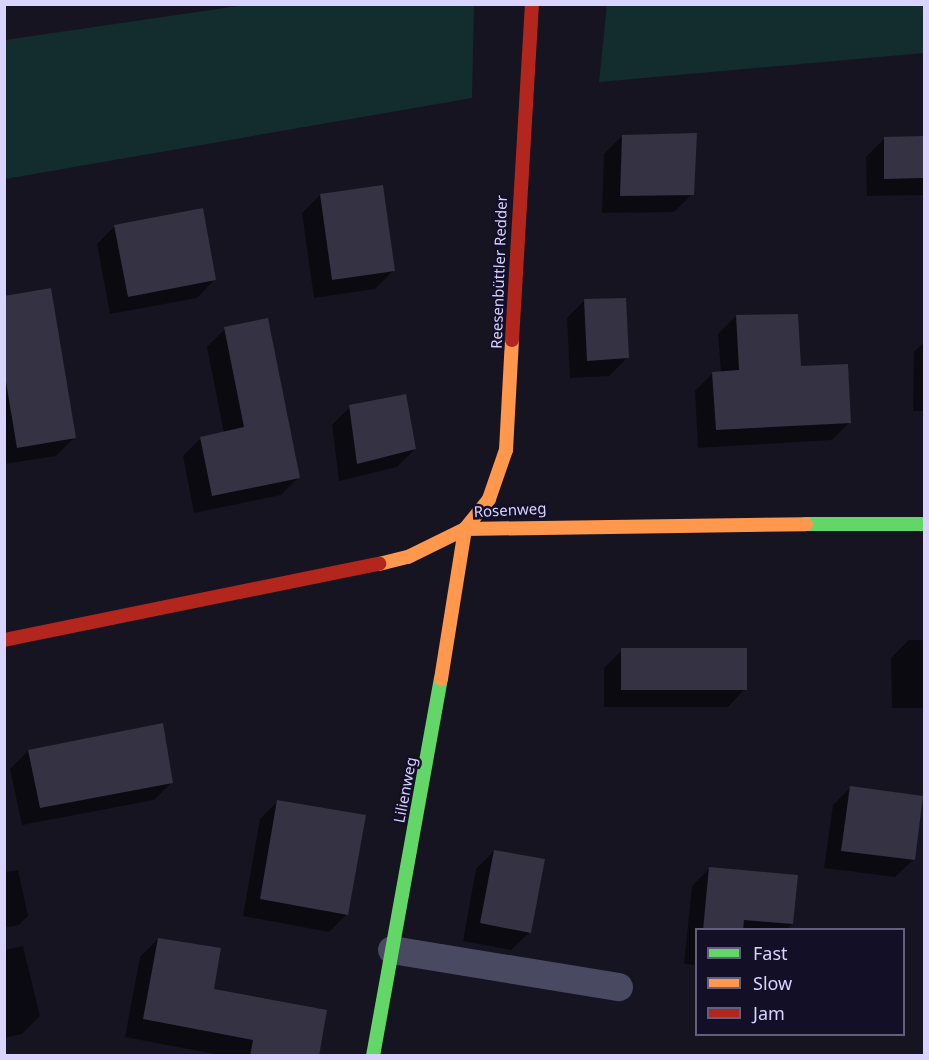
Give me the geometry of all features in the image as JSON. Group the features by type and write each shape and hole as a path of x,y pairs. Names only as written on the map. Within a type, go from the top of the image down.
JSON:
{"street":[{"name":"Reesenbüttler Redder","path":"465,529 489,499 506,450 532,4"},
{"name":"Rosenweg","path":"4,640 330,576 408,557 465,529 546,525 924,524"},
{"name":"Lilienweg","path":"373,1056 465,529"}],"lane":[{"path":"392,950 618,987"}],"green space":[{"path":"607,4 924,5 924,53 599,82"},
{"path":"245,5 474,5 472,98 5,179 5,40"}],"building":[{"path":"697,133 694,195 620,196 622,135"},
{"path":"924,136 924,178 884,179 884,137"},
{"path":"383,185 395,271 332,280 320,194"},
{"path":"203,208 216,280 128,297 114,225"},
{"path":"51,288 76,438 17,448 4,370 4,296"},
{"path":"626,298 629,358 587,361 584,299"},
{"path":"798,314 801,366 848,364 851,423 716,430 712,372 739,370 736,315"},
{"path":"268,318 300,478 212,496 200,437 244,427 224,327"},
{"path":"406,394 416,449 357,464 349,405"},
{"path":"621,648 747,648 747,690 621,690"},
{"path":"163,723 173,783 40,808 28,750"},
{"path":"850,786 923,796 915,860 841,851"},
{"path":"277,800 366,815 348,915 260,899"},
{"path":"494,850 545,859 531,933 480,923"},
{"path":"709,867 798,875 793,924 744,920 743,928 703,928"},
{"path":"158,938 221,948 214,989 327,1010 319,1056 250,1056 253,1040 143,1019"}],"traffic: fast":[{"path":"806,524 924,524"},
{"path":"373,1056 441,679"}],"traffic: slow":[{"path":"441,679 465,529 489,499 506,450 512,340"},
{"path":"379,564 408,557 465,529 806,524"}],"traffic: jam":[{"path":"512,340 532,4"},
{"path":"4,640 379,564"}]}
